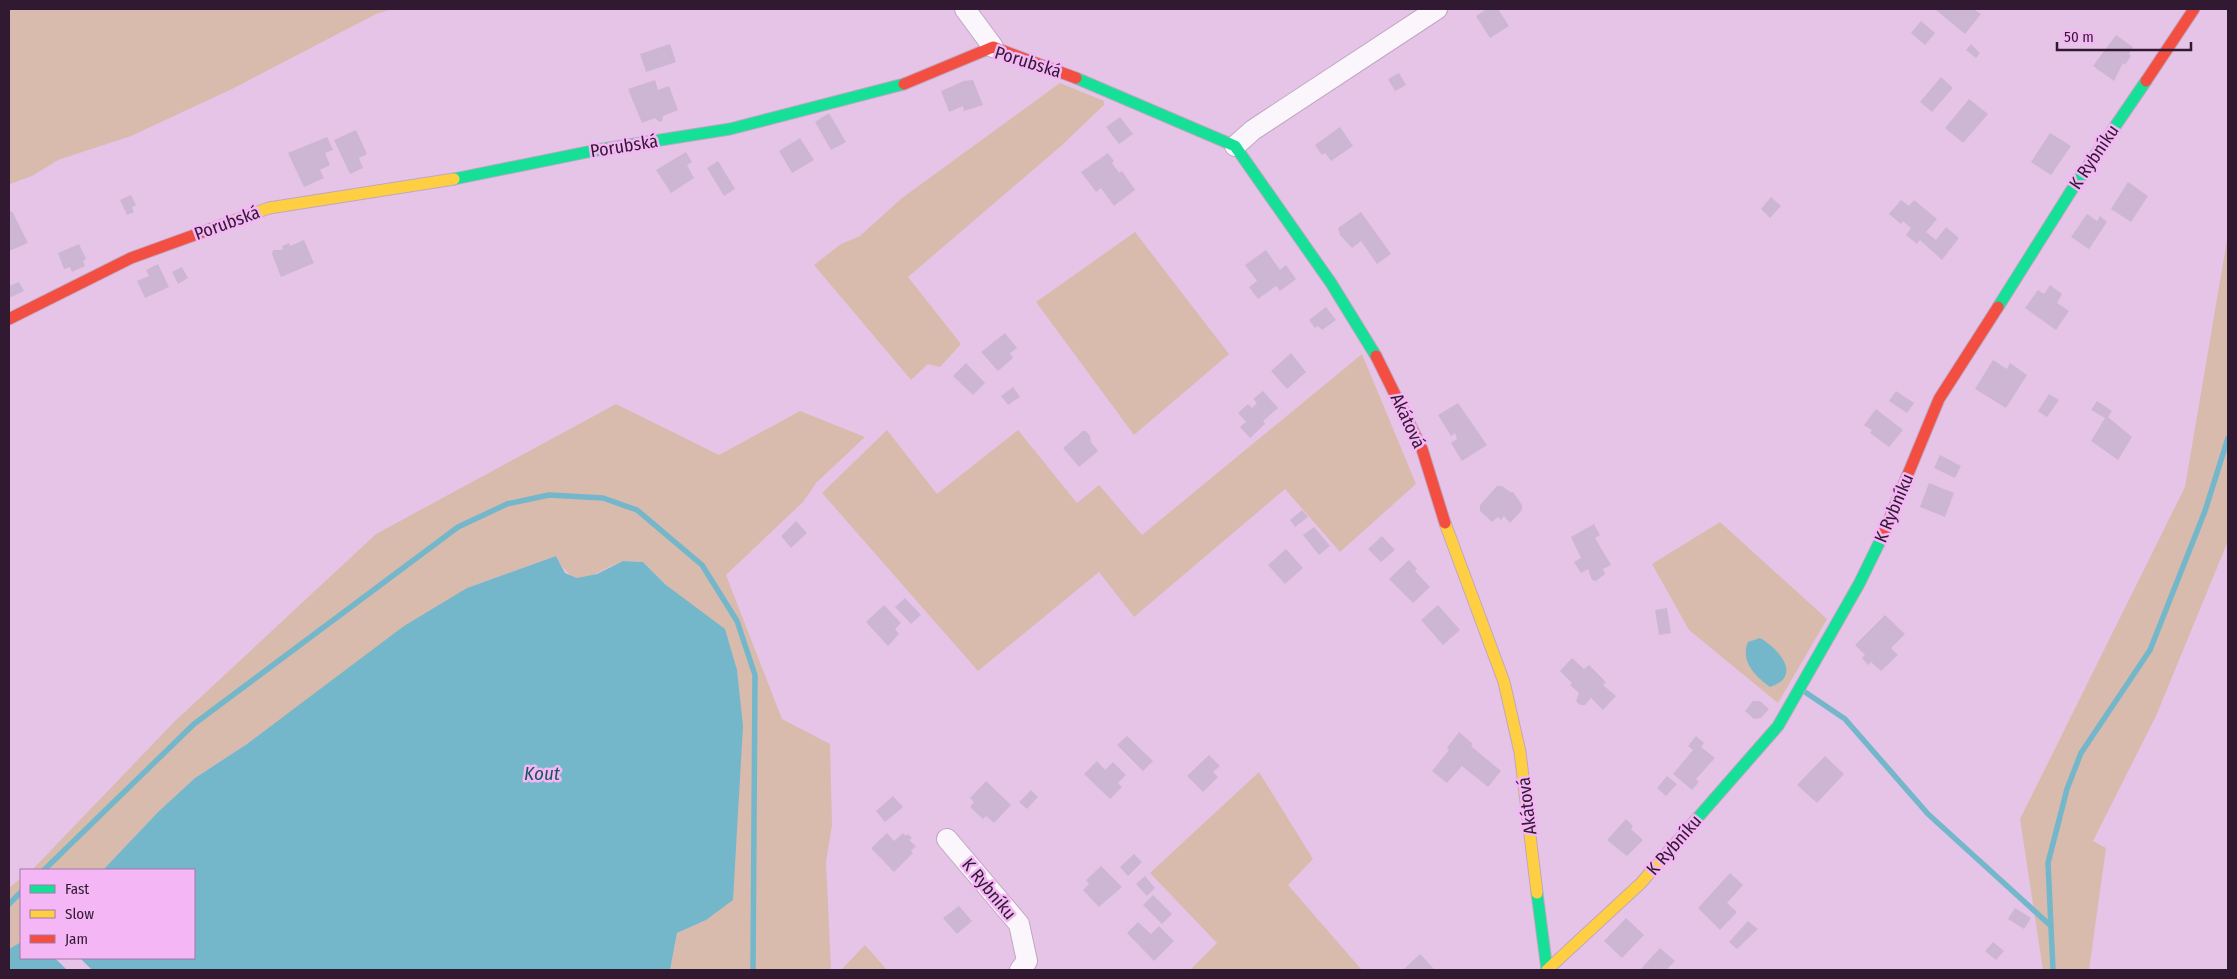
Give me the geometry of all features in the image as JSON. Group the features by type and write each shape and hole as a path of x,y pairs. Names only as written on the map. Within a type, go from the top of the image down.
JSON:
{"street":[{"path":"965,9 993,47"},
{"path":"1235,146 1253,130 1438,9"},
{"name":"K Rybníku","path":"1547,970 1641,884 1778,726 1868,567 1889,524 1939,399 2071,191 2194,9"},
{"name":"Porubská","path":"9,319 131,258 269,208 429,184 597,150 730,129 912,82 993,47 1104,88 1235,146"},
{"name":"Akátová","path":"1235,146 1336,291 1383,368 1422,449 1451,544 1506,691 1520,752 1547,970"},
{"name":"K Rybníku","path":"947,839 1019,924 1027,962 1020,970"}],"shaded area":[{"path":"9,9 391,9 376,14 232,89 131,136 58,160 32,176 10,184"},
{"path":"1060,83 1104,101 1104,105 1061,146 908,277 961,344 940,367 928,364 911,380 814,265 841,244 860,236 902,198"},
{"path":"1135,232 1229,354 1134,435 1036,302"},
{"path":"2228,234 2228,541 2156,716 2093,841 2106,848 2089,970 2043,970 2020,819 2185,487"},
{"path":"1362,354 1416,484 1340,552 1285,489 1134,617 1099,572 978,671 822,493 887,430 937,494 1018,430 1077,503 1099,485 1142,535"},
{"path":"616,404 719,455 800,411 865,437 816,483 803,502 726,575 782,719 830,744 832,825 826,862 831,970 670,970 677,933 706,920 666,585 643,562 622,562 586,578 578,578 571,576 556,556 467,588 247,744 195,778 158,812 104,869 33,869 175,721 376,534"},
{"path":"1720,522 1827,619 1778,703 1689,630 1652,564"},
{"path":"1259,772 1313,859 1288,885 1362,970 1190,970 1217,943 1150,873"},
{"path":"20,879 20,943 9,949 9,888"},
{"path":"865,945 887,970 841,970"}],"water":[{"name":"Kout","path":"556,556 565,573 577,578 597,574 623,561 643,562 666,585 725,629 737,670 743,726 733,900 706,920 677,933 670,970 92,970 81,959 195,959 195,869 104,869 158,812 195,778 247,744 404,626 467,588"},
{"path":"1760,638 1774,649 1785,662 1785,676 1780,682 1770,687 1754,673 1747,662 1746,649 1748,642"},
{"path":"20,943 20,959 56,959 67,970 9,970 9,949"}],"building":[{"path":"1487,9 1498,9 1509,26 1490,38 1476,16"},
{"path":"1937,9 1974,9 1981,14 1965,34"},
{"path":"1921,21 1935,33 1925,45 1911,33"},
{"path":"2116,35 2133,47 2129,54 2131,56 2125,65 2123,63 2114,81 2093,66"},
{"path":"670,44 676,62 646,72 640,54"},
{"path":"1971,44 1980,53 1976,58 1966,50"},
{"path":"1399,73 1406,85 1395,91 1388,79"},
{"path":"1941,77 1953,88 1932,112 1920,102"},
{"path":"655,80 658,90 669,86 678,110 663,116 662,121 659,122 655,118 642,123 628,89"},
{"path":"973,80 983,105 964,111 963,106 949,112 941,91 964,81"},
{"path":"1969,99 1988,114 1963,143 1945,128"},
{"path":"829,113 846,142 831,150 815,122"},
{"path":"1120,117 1133,134 1119,144 1106,127"},
{"path":"1340,127 1353,146 1331,161 1325,153 1322,155 1315,145"},
{"path":"356,130 367,154 359,158 363,168 350,174 334,140"},
{"path":"2050,133 2071,146 2051,175 2031,162"},
{"path":"327,137 333,150 325,153 330,165 320,170 324,178 304,187 288,153"},
{"path":"800,138 814,160 792,173 779,151"},
{"path":"686,152 692,162 687,165 694,178 671,193 656,170"},
{"path":"1108,153 1119,173 1122,171 1135,190 1114,206 1101,188 1096,192 1081,172"},
{"path":"718,161 735,189 724,196 707,168"},
{"path":"2128,182 2148,196 2131,222 2111,209"},
{"path":"131,195 136,205 132,207 134,212 127,215 120,200"},
{"path":"1771,197 1781,206 1770,218 1761,209"},
{"path":"1901,200 1909,206 1914,200 1937,219 1926,232 1936,240 1946,227 1959,238 1942,260 1920,240 1917,244 1906,235 1911,228 1903,221 1901,224 1889,214"},
{"path":"12,211 28,243 9,251 9,213"},
{"path":"1361,212 1391,254 1377,264 1361,241 1352,248 1340,235 1338,228"},
{"path":"2087,214 2097,221 2100,216 2107,222 2089,249 2071,237"},
{"path":"304,240 314,263 281,277 272,254 273,250 280,250 283,249 282,246 289,243 290,246"},
{"path":"79,244 86,259 83,261 85,266 72,272 70,267 64,269 58,253"},
{"path":"1266,250 1280,270 1286,265 1296,279 1280,291 1276,286 1258,299 1249,287 1257,281 1245,265"},
{"path":"158,264 169,287 145,298 137,281 149,276 146,270"},
{"path":"182,267 188,278 178,284 172,272"},
{"path":"19,282 24,291 9,298 9,286"},
{"path":"2050,285 2062,294 2057,303 2069,311 2056,330 2025,308 2038,290 2044,294"},
{"path":"1326,307 1336,320 1322,330 1318,326 1315,328 1309,320"},
{"path":"1005,333 1017,348 1010,353 1013,358 998,371 981,352"},
{"path":"1291,353 1306,372 1287,389 1271,371"},
{"path":"1993,360 2007,369 2010,363 2027,375 2006,408 1975,389"},
{"path":"966,363 985,383 973,395 953,376"},
{"path":"1013,387 1020,397 1008,405 1001,396"},
{"path":"1263,391 1278,408 1263,421 1265,424 1250,438 1240,427 1246,422 1238,413 1248,404 1252,408 1257,403 1253,399"},
{"path":"1896,391 1914,403 1907,413 1889,401"},
{"path":"2049,394 2059,400 2047,417 2038,411"},
{"path":"2097,401 2112,411 2108,417 2132,437 2118,460 2091,441 2105,418 2091,410"},
{"path":"1458,403 1487,445 1462,461 1451,443 1457,439 1455,433 1451,436 1438,415"},
{"path":"1876,409 1903,430 1889,447 1870,433 1872,430 1864,425"},
{"path":"1083,431 1086,431 1090,436 1091,442 1098,451 1079,467 1063,448"},
{"path":"1940,455 1961,466 1955,478 1934,468"},
{"path":"1929,483 1954,493 1945,517 1920,507"},
{"path":"1497,486 1502,486 1513,492 1522,505 1522,510 1510,523 1504,516 1501,520 1498,517 1492,522 1480,511 1480,505"},
{"path":"1302,510 1308,517 1295,527 1290,520"},
{"path":"796,521 807,533 791,548 781,536"},
{"path":"1594,524 1600,535 1595,538 1611,565 1603,569 1605,574 1596,581 1592,580 1588,569 1581,573 1574,562 1581,558 1571,537"},
{"path":"1314,527 1330,546 1319,555 1303,535"},
{"path":"1382,536 1395,550 1381,562 1368,549"},
{"path":"1286,549 1303,568 1285,584 1268,565"},
{"path":"1409,560 1417,569 1415,571 1430,587 1413,603 1389,579"},
{"path":"905,598 921,615 911,624 895,607"},
{"path":"884,605 901,623 895,629 899,634 888,646 866,622"},
{"path":"1438,605 1460,630 1443,645 1421,620"},
{"path":"1667,608 1671,633 1659,635 1655,610"},
{"path":"1885,615 1905,634 1891,648 1898,655 1881,671 1871,662 1868,665 1862,658 1865,655 1855,645"},
{"path":"1572,658 1584,669 1589,665 1606,682 1603,685 1616,696 1603,710 1591,698 1585,705 1580,705 1576,701 1579,693 1570,685 1572,683 1560,671"},
{"path":"1753,701 1760,701 1769,709 1761,718 1754,719 1745,711"},
{"path":"1459,732 1473,744 1471,746 1501,771 1488,787 1462,766 1447,783 1432,771 1449,750 1447,748"},
{"path":"1127,736 1153,761 1143,771 1117,745"},
{"path":"1696,736 1704,743 1701,747 1715,758 1696,779 1699,782 1692,790 1673,774 1693,750 1688,746"},
{"path":"1209,755 1220,766 1213,772 1218,777 1203,792 1187,776"},
{"path":"1825,756 1844,774 1817,803 1797,785"},
{"path":"1097,761 1105,770 1113,762 1126,775 1118,783 1122,787 1110,799 1084,774"},
{"path":"1667,776 1677,784 1666,796 1657,788"},
{"path":"986,781 1011,805 994,823 986,816 983,819 970,807 974,802 970,798"},
{"path":"1031,790 1038,797 1027,809 1019,802"},
{"path":"893,796 903,807 885,822 876,811"},
{"path":"1626,819 1633,826 1631,829 1643,840 1627,856 1607,840"},
{"path":"887,833 894,841 903,833 906,836 908,834 912,838 909,840 916,846 911,851 913,853 894,872 871,848"},
{"path":"1134,854 1142,862 1128,876 1120,867"},
{"path":"1101,866 1122,887 1099,907 1083,890 1089,884 1086,880"},
{"path":"1730,873 1743,885 1727,903 1737,912 1720,930 1698,908"},
{"path":"1145,876 1155,888 1147,896 1136,884"},
{"path":"1153,895 1172,914 1162,924 1143,905"},
{"path":"959,906 972,921 957,934 943,918"},
{"path":"2015,908 2031,918 2024,929 2008,919"},
{"path":"1626,918 1644,935 1622,958 1604,941"},
{"path":"1748,921 1758,929 1737,949 1729,942"},
{"path":"1138,922 1151,934 1159,926 1174,941 1154,961 1127,933"},
{"path":"1993,942 2004,951 1996,960 1985,951"},
{"path":"1660,948 1675,961 1666,970 1640,970"},
{"path":"1420,954 1435,970 1403,970"}],"waterway":[{"path":"2053,970 2048,863 2067,789 2081,753 2150,650 2205,511 2228,438"},
{"path":"45,869 194,724 458,527 507,504 549,495 603,498 637,510 702,565 737,621 755,675 753,970"},
{"path":"1805,692 1845,719 1928,814 2051,926"},
{"path":"9,904 20,893"}],"traffic: fast":[{"path":"1076,78 1235,146 1331,283 1376,356"},
{"path":"1998,307 2071,191 2146,81"},
{"path":"454,179 597,150 730,129 904,84"},
{"path":"1694,822 1778,726 1859,584 1882,537"},
{"path":"1537,893 1547,970"}],"traffic: slow":[{"path":"222,225 269,208 454,179"},
{"path":"1445,523 1504,682 1520,752 1537,893"},
{"path":"1547,970 1641,883 1694,822"}],"traffic: jam":[{"path":"2146,81 2194,9"},
{"path":"904,84 993,47 1076,78"},
{"path":"9,319 131,258 222,225"},
{"path":"1882,537 1939,399 1998,307"},
{"path":"1376,356 1422,449 1445,523"}]}
